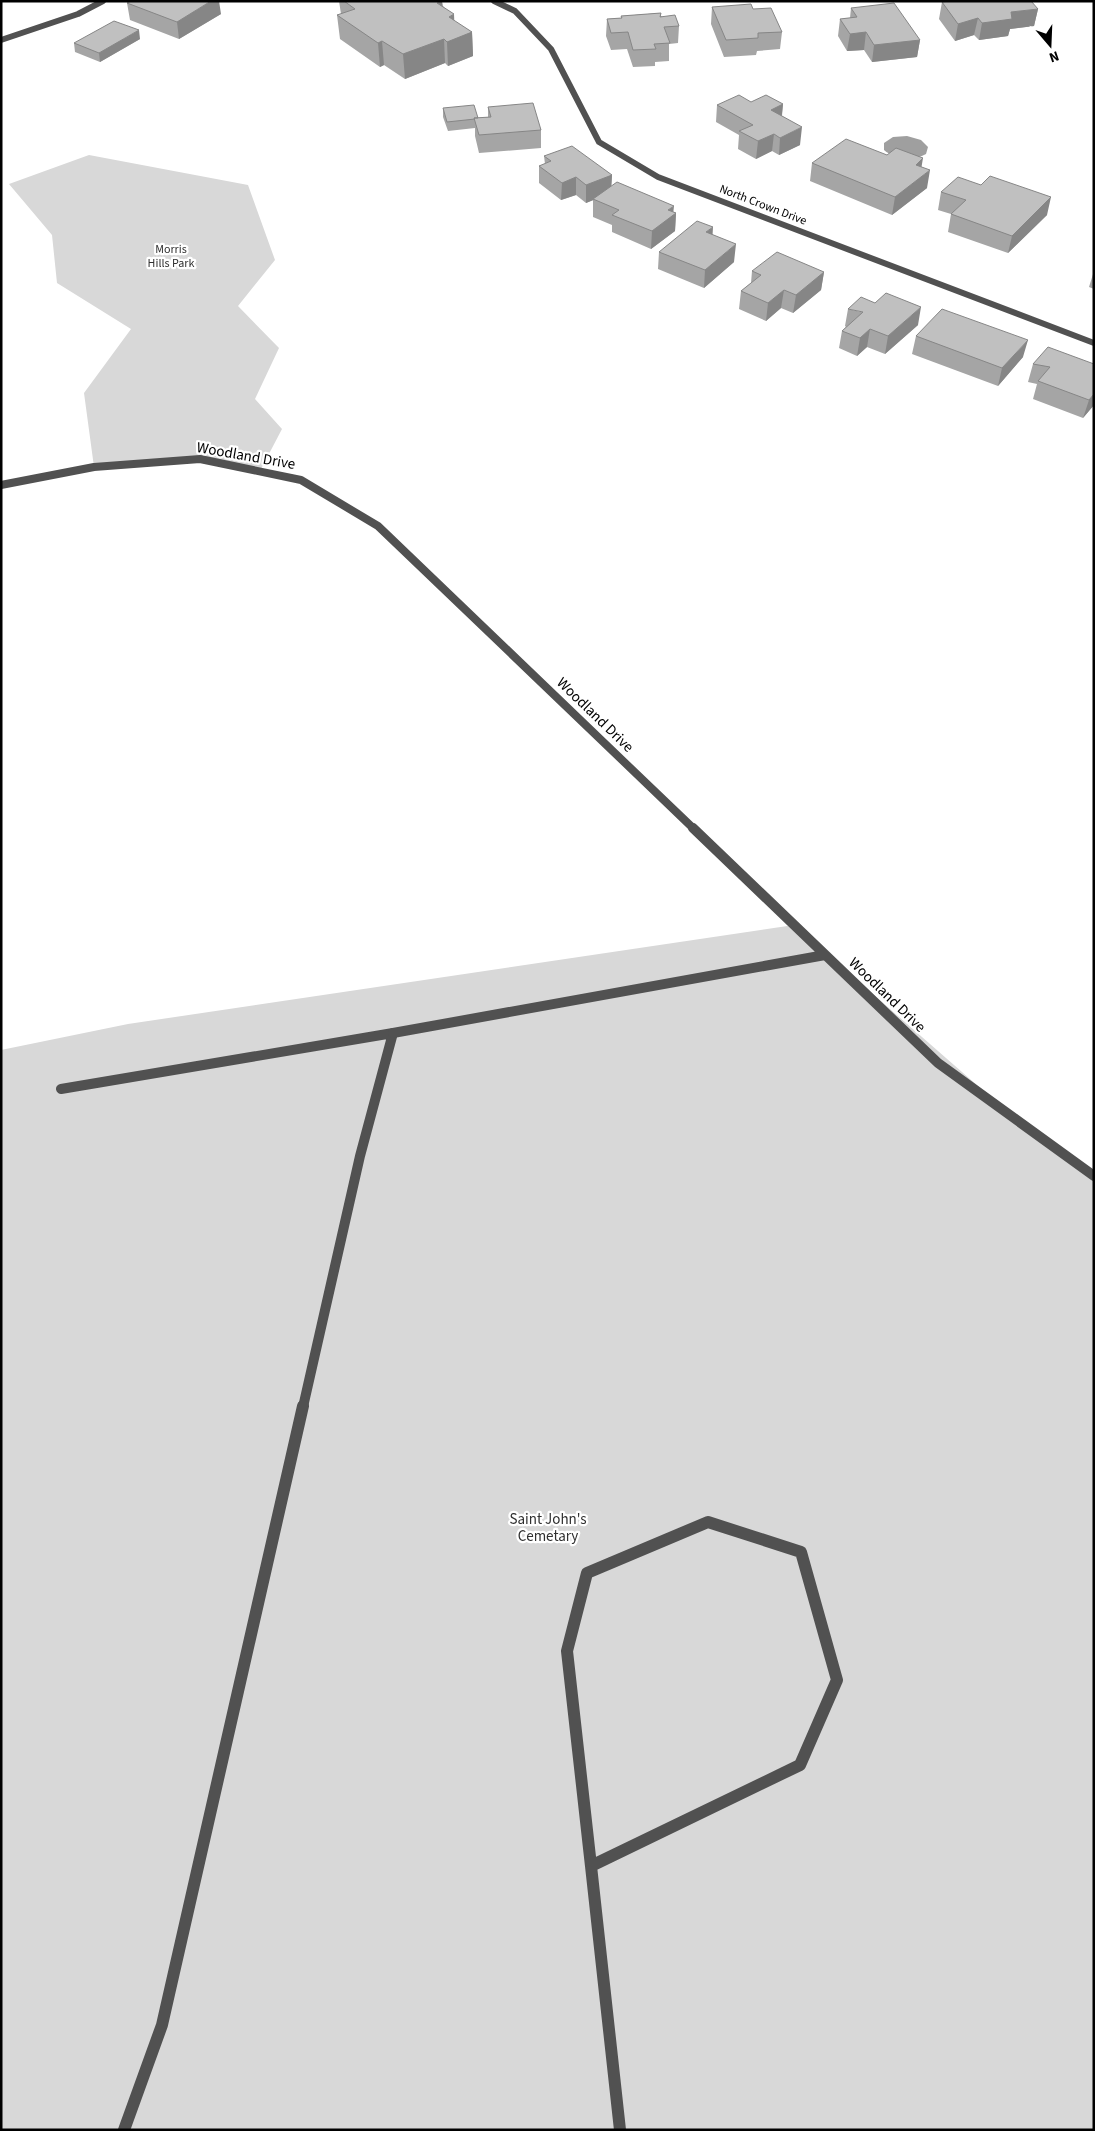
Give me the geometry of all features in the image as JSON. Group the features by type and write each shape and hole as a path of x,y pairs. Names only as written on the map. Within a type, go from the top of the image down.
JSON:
{"street":[{"path":"1,40 78,14 103,1"},
{"name":"North Crown Drive","path":"494,1 515,11 551,49 599,142 658,178 1094,343"},
{"name":"Woodland Drive","path":"1,486 94,467 200,458 301,480 378,526 938,1063 1094,1176"},
{"path":"62,1089 393,1033 825,955"},
{"path":"124,2130 162,2025 360,1156 393,1033"},
{"path":"590,1866 800,1765 837,1680 801,1552 708,1522 587,1573 567,1651 590,1866 620,2130"}],"green space":[{"name":"Morris Hills Park","path":"89,155 248,185 275,260 238,306 279,348 255,399 282,429 260,471 200,459 94,467 84,393 131,329 57,283 52,235 9,184"},
{"name":"Saint John's Cemetary","path":"794,925 1018,1121 1094,1170 1094,2130 1,2130 1,1050 128,1024"}],"shaded area":[{"path":"907,136 921,140 928,147 926,154 916,158 905,158 884,150 884,143 893,137"}],"building":[{"path":"131,1 211,1 177,22 127,3"},
{"path":"344,1 442,1 437,3 454,14 449,17 472,32 447,42 444,39 403,54 382,41 378,43 337,15 355,9"},
{"path":"1031,1 1038,9 1011,12 1012,19 982,23 978,18 958,24 942,2"},
{"path":"894,3 920,40 874,45 866,32 850,34 840,19 857,17 851,8"},
{"path":"751,4 753,9 771,8 782,32 758,33 758,38 726,40 712,7"},
{"path":"661,13 660,17 675,15 679,26 664,27 670,43 654,44 656,49 633,50 628,32 611,33 607,19 622,18 621,16"},
{"path":"114,21 139,30 99,53 74,43"},
{"path":"739,95 751,102 766,95 783,104 771,110 802,127 780,138 774,134 758,141 739,131 753,125 717,105"},
{"path":"533,103 541,130 479,135 474,118 491,117 488,107"},
{"path":"474,105 478,118 447,122 443,108"},
{"path":"846,139 887,155 896,148 923,158 916,165 930,170 895,197 812,163"},
{"path":"572,146 612,175 586,185 576,177 562,183 539,166 551,161 544,156"},
{"path":"990,176 1051,197 1012,236 951,214 966,200 941,192 958,177 981,185"},
{"path":"617,182 674,206 668,210 676,213 652,231 612,215 619,210 593,199"},
{"path":"697,221 713,227 706,232 736,244 705,270 659,252"},
{"path":"777,252 824,272 796,295 784,290 768,303 741,291 761,275 752,271"},
{"path":"886,293 921,307 888,336 870,329 860,338 842,331 863,312 848,309 861,297 875,303"},
{"path":"942,309 1028,340 1002,368 916,336"},
{"path":"1048,347 1094,364 1094,394 1089,400 1038,381 1050,367 1033,364"}]}
